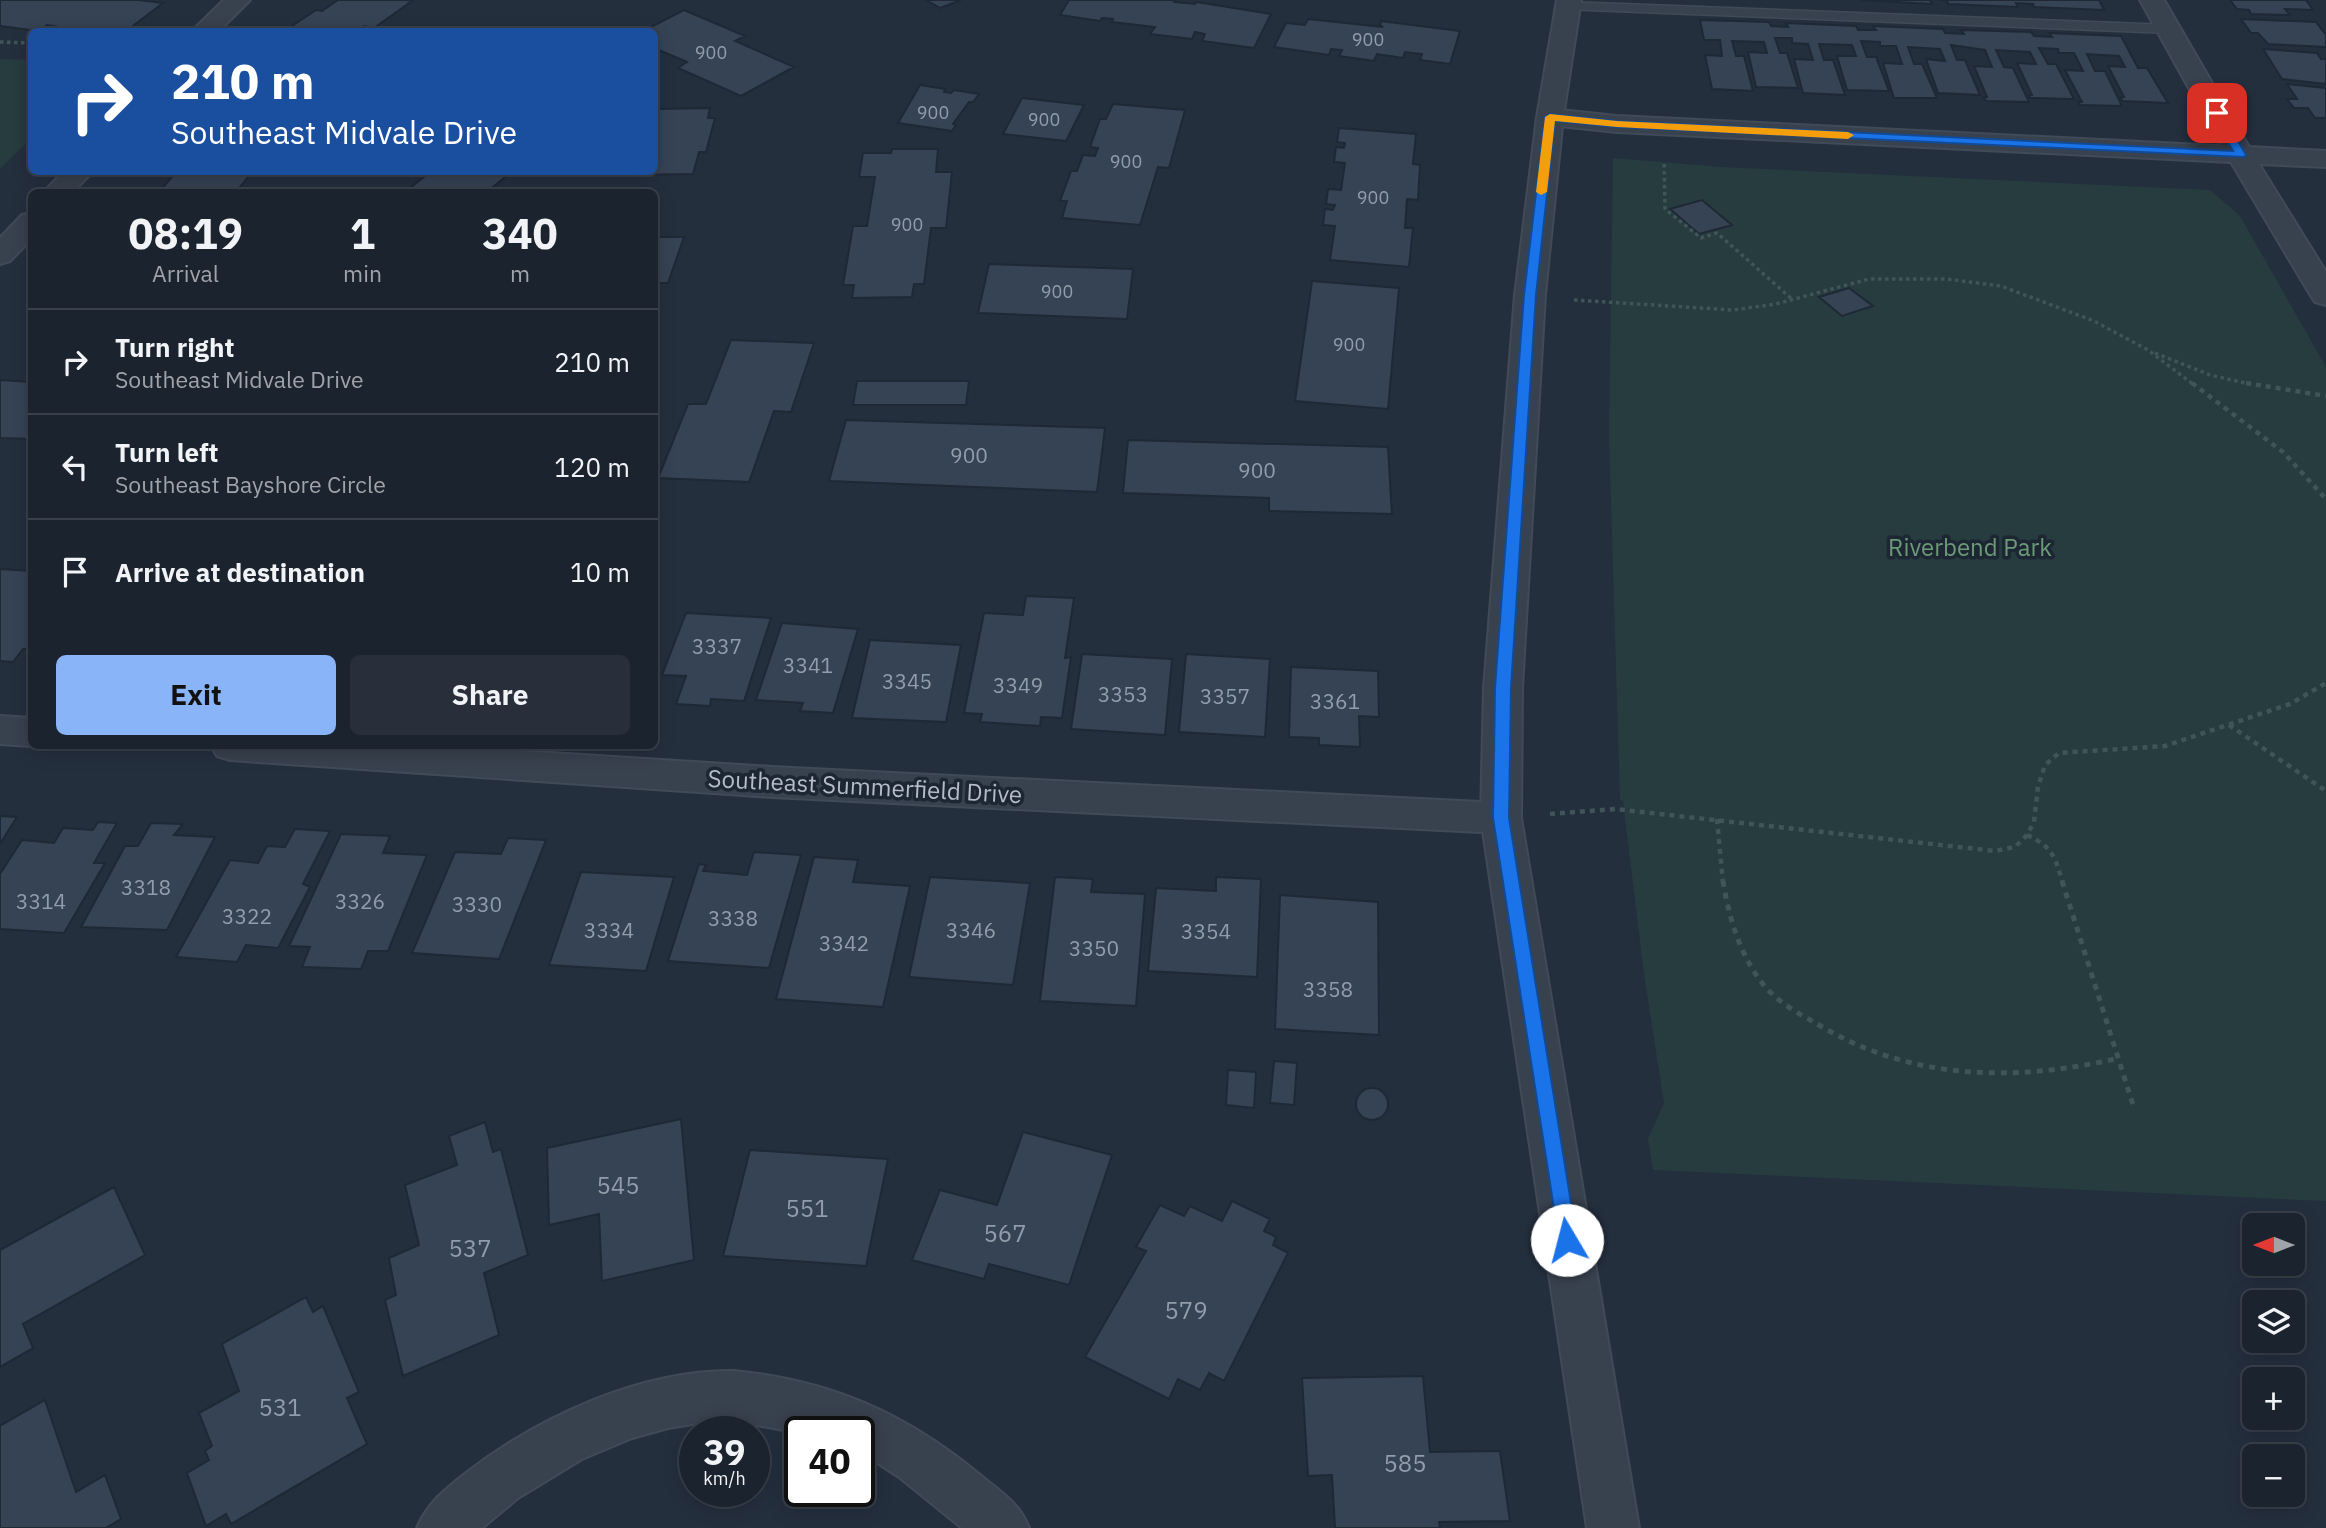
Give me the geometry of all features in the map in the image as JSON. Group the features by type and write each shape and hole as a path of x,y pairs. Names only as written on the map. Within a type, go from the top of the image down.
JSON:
{"street":[{"path":"207,28 237,0"},
{"path":"2151,0 2240,155 2326,296"},
{"path":"1569,3 1550,117 1530,295 1503,688 1501,818 1613,1528"},
{"path":"1550,117 1617,124 2326,159"},
{"path":"61,189 75,175"},
{"path":"0,254 28,225"},
{"path":"0,730 28,732"},
{"name":"Southeast Summerfield Drive","path":"275,749 772,782 1501,818"},
{"path":"443,1528 472,1499 557,1443 617,1416 706,1397 772,1400 860,1425 914,1455 1003,1528"}],"lane":[{"path":"1569,3 2170,29"}],"path":[{"path":"0,42 28,43"},
{"path":"1664,160 1665,209 1701,238 1717,233 1793,300"},
{"path":"1530,295 1693,310 1732,310 1793,300 1869,279 1946,279 2001,286 2094,321 2148,350 2210,374 2269,388 2326,396"},
{"path":"2148,350 2283,452 2326,499"},
{"path":"1501,818 1615,809 1995,851 2015,847 2027,835 2034,822 2038,787 2045,765 2059,754 2165,746 2290,704 2326,683"},
{"path":"2228,725 2326,791"},
{"path":"1717,819 1718,851 1729,909 1745,955 1768,990 1811,1021 1852,1044 1897,1062 1969,1076 2081,1068 2119,1058"},
{"path":"2027,835 2046,844 2054,856 2134,1108"}],"green space":[{"path":"0,59 28,60 28,141 0,169"},
{"name":"Riverbend Park","path":"1613,158 1721,167 2210,190 2240,216 2326,367 2326,1201 1653,1170 1648,1139 1664,1103 1644,974 1623,801 1620,800 1609,436"}],"building":[{"path":"0,0 139,0 163,3 130,28 65,28 47,25 28,30 0,26"},
{"path":"338,0 412,1 374,28 289,28 316,10 322,11"},
{"path":"926,0 961,0 940,8"},
{"path":"1069,0 1175,0 1174,2 1197,2 1271,14 1254,48 1202,41 1205,34 1195,32 1192,39 1150,34 1155,27 1112,22 1113,19 1102,18 1100,21 1060,15"},
{"path":"1861,0 1930,0 1932,4"},
{"path":"1947,0 2099,0 2104,10 2034,7 2033,4 2016,3 2018,7 1948,4"},
{"path":"2230,0 2306,0 2313,10 2285,9 2290,15 2251,14 2249,10 2237,9"},
{"path":"684,10 745,36 735,41 794,67 741,96 678,68 687,62 658,50 658,28 649,28"},
{"path":"1308,19 1383,27 1380,25 1381,21 1460,31 1450,64 1420,60 1422,54 1405,52 1403,58 1377,54 1374,61 1339,56 1342,50 1331,49 1329,55 1274,47 1286,23 1305,25"},
{"path":"2241,19 2316,22 2326,35 2326,47 2268,44 2258,33 2251,33"},
{"path":"1700,20 1769,22 1771,26 1788,27 1786,23 1856,26 1858,30 1876,30 1873,26 1943,29 1945,33 1964,34 1961,30 2031,32 2034,36 2052,37 2049,33 2121,36 2138,68 2147,68 2168,103 2122,101 2121,97 2124,97 2108,66 2125,67 2119,56 2087,54 2095,71 2105,71 2122,106 2080,105 2078,102 2082,102 2065,70 2083,71 2074,53 2059,53 2058,49 2039,48 2048,64 2056,64 2074,99 2030,98 2029,95 2032,95 2017,63 2036,64 2030,52 1996,50 2004,67 2013,68 2029,102 1986,101 1984,97 1987,97 1974,66 1992,67 1985,50 1951,45 1957,60 1965,60 1980,95 1938,93 1926,59 1945,61 1940,49 1908,47 1914,64 1922,64 1937,98 1894,98 1883,63 1902,64 1896,46 1880,46 1880,42 1861,41 1867,57 1876,57 1889,91 1847,90 1837,56 1856,56 1852,45 1819,44 1824,60 1833,60 1845,95 1803,93 1794,59 1813,60 1808,44 1792,43 1792,38 1775,38 1780,53 1787,53 1798,88 1756,87 1748,52 1767,53 1764,42 1732,41 1736,56 1744,56 1753,91 1712,89 1705,55 1722,56 1720,40 1704,40"},
{"path":"2263,49 2317,53 2321,59 2326,59 2326,84 2282,79"},
{"path":"2287,84 2326,88 2326,118 2315,118 2308,108 2294,108 2287,99 2297,99"},
{"path":"920,85 945,89 944,92 951,93 954,90 979,94 973,102 969,102 953,124 956,125 952,131 898,123"},
{"path":"1022,98 1084,105 1066,141 1003,134"},
{"path":"1113,104 1185,110 1169,168 1158,167 1140,225 1062,218 1067,201 1060,201 1071,171 1077,171 1083,155 1095,156 1098,148 1090,147 1100,119 1106,119"},
{"path":"710,108 708,118 715,118 706,152 699,152 693,174 658,174 658,109"},
{"path":"1339,128 1416,134 1413,164 1420,165 1418,200 1407,199 1405,228 1413,228 1409,267 1330,260 1335,226 1323,225 1325,209 1333,210 1335,205 1326,204 1328,189 1341,190 1345,163 1334,162 1336,147 1344,148 1345,143 1337,142"},
{"path":"892,149 938,149 936,172 952,172 946,228 931,228 924,284 914,284 912,297 852,298 854,285 843,285 853,226 867,226 875,177 859,177 863,153 891,153"},
{"path":"173,175 250,175 238,189 162,189"},
{"path":"426,175 507,175 491,189 409,189"},
{"path":"1702,200 1732,225 1699,234 1670,209"},
{"path":"658,237 684,237 668,283 658,283"},
{"path":"989,264 1133,269 1127,319 978,313"},
{"path":"1312,281 1399,288 1388,409 1295,401"},
{"path":"1849,288 1873,306 1842,316 1819,297"},
{"path":"731,340 814,343 791,412 774,411 749,482 658,478 688,404 706,404"},
{"path":"0,380 28,382 28,439 0,438"},
{"path":"857,381 969,381 966,405 853,405"},
{"path":"846,420 1105,428 1097,492 829,481"},
{"path":"1128,440 1388,447 1392,514 1269,511 1269,498 1123,493"},
{"path":"0,569 28,571 28,649 23,649 13,662 0,661"},
{"path":"1026,596 1074,598 1065,658 1071,657 1062,718 1041,717 1040,726 980,722 982,714 964,713 984,613 1023,615"},
{"path":"686,613 771,618 744,701 711,699 710,706 676,704 686,676 662,675"},
{"path":"782,623 858,629 833,713 800,711 803,703 756,700"},
{"path":"870,640 961,645 946,722 852,718"},
{"path":"1082,654 1172,659 1165,735 1071,729"},
{"path":"1186,654 1270,659 1265,737 1179,732"},
{"path":"1291,667 1378,671 1379,717 1359,716 1360,747 1319,745 1319,738 1289,737"},
{"path":"0,816 17,817 0,844"},
{"path":"98,822 117,823 94,863 105,863 64,933 0,929 0,874 22,840 54,843 63,828 93,830"},
{"path":"151,823 183,824 174,835 215,837 167,930 81,927 125,846 138,846"},
{"path":"295,829 330,831 303,884 310,887 278,948 246,945 237,962 176,957 230,860 258,863 267,846 285,847"},
{"path":"341,834 390,836 383,853 427,855 388,951 368,951 361,969 302,967 310,947 289,946"},
{"path":"508,838 546,840 499,959 412,953 455,852 501,854"},
{"path":"754,852 801,855 769,968 668,961 699,864 706,865 703,871 747,875"},
{"path":"814,857 858,860 853,882 910,886 883,1007 776,999"},
{"path":"581,872 674,877 646,971 549,965"},
{"path":"930,877 1030,883 1013,985 909,977"},
{"path":"1055,877 1093,879 1091,892 1145,894 1136,1006 1040,1001"},
{"path":"1216,877 1261,879 1257,977 1148,971 1156,888 1216,891"},
{"path":"1280,895 1378,902 1379,1035 1275,1029"},
{"path":"1274,1061 1297,1063 1294,1105 1270,1103"},
{"path":"1228,1070 1256,1072 1254,1108 1226,1105"},
{"path":"1372,1088 1384,1092 1388,1104 1384,1116 1372,1120 1360,1116 1356,1104 1360,1092"},
{"path":"681,1119 694,1260 602,1281 599,1214 549,1225 547,1148"},
{"path":"485,1122 493,1152 501,1149 528,1255 484,1273 499,1335 403,1376 385,1300 396,1295 389,1258 419,1245 405,1185 457,1165 449,1136"},
{"path":"1023,1132 1112,1155 1069,1285 989,1264 984,1279 912,1260 940,1190 997,1205"},
{"path":"750,1150 888,1159 866,1266 723,1256"},
{"path":"114,1187 145,1255 23,1324 33,1348 0,1367 0,1250"},
{"path":"1232,1201 1270,1219 1264,1231 1276,1237 1273,1245 1288,1253 1224,1381 1209,1373 1200,1390 1178,1379 1169,1399 1085,1357 1146,1251 1136,1247 1160,1205 1184,1216 1190,1206 1222,1221"},
{"path":"306,1297 313,1312 323,1306 359,1392 347,1398 367,1444 231,1524 226,1514 206,1526 187,1473 209,1460 205,1451 212,1446 199,1413 239,1391 222,1344"},
{"path":"1423,1376 1430,1452 1500,1451 1510,1521 1439,1522 1440,1528 1335,1528 1332,1475 1308,1476 1302,1378"},
{"path":"45,1400 76,1492 105,1475 121,1519 106,1528 0,1528 0,1426"}],"slow traffic":[{"path":"1541,192 1550,117 1617,124 1848,135"}],"route":[{"path":"1567,1240 1501,818 1503,688 1530,295 1550,117 1617,124 2240,155 2217,113"}]}
